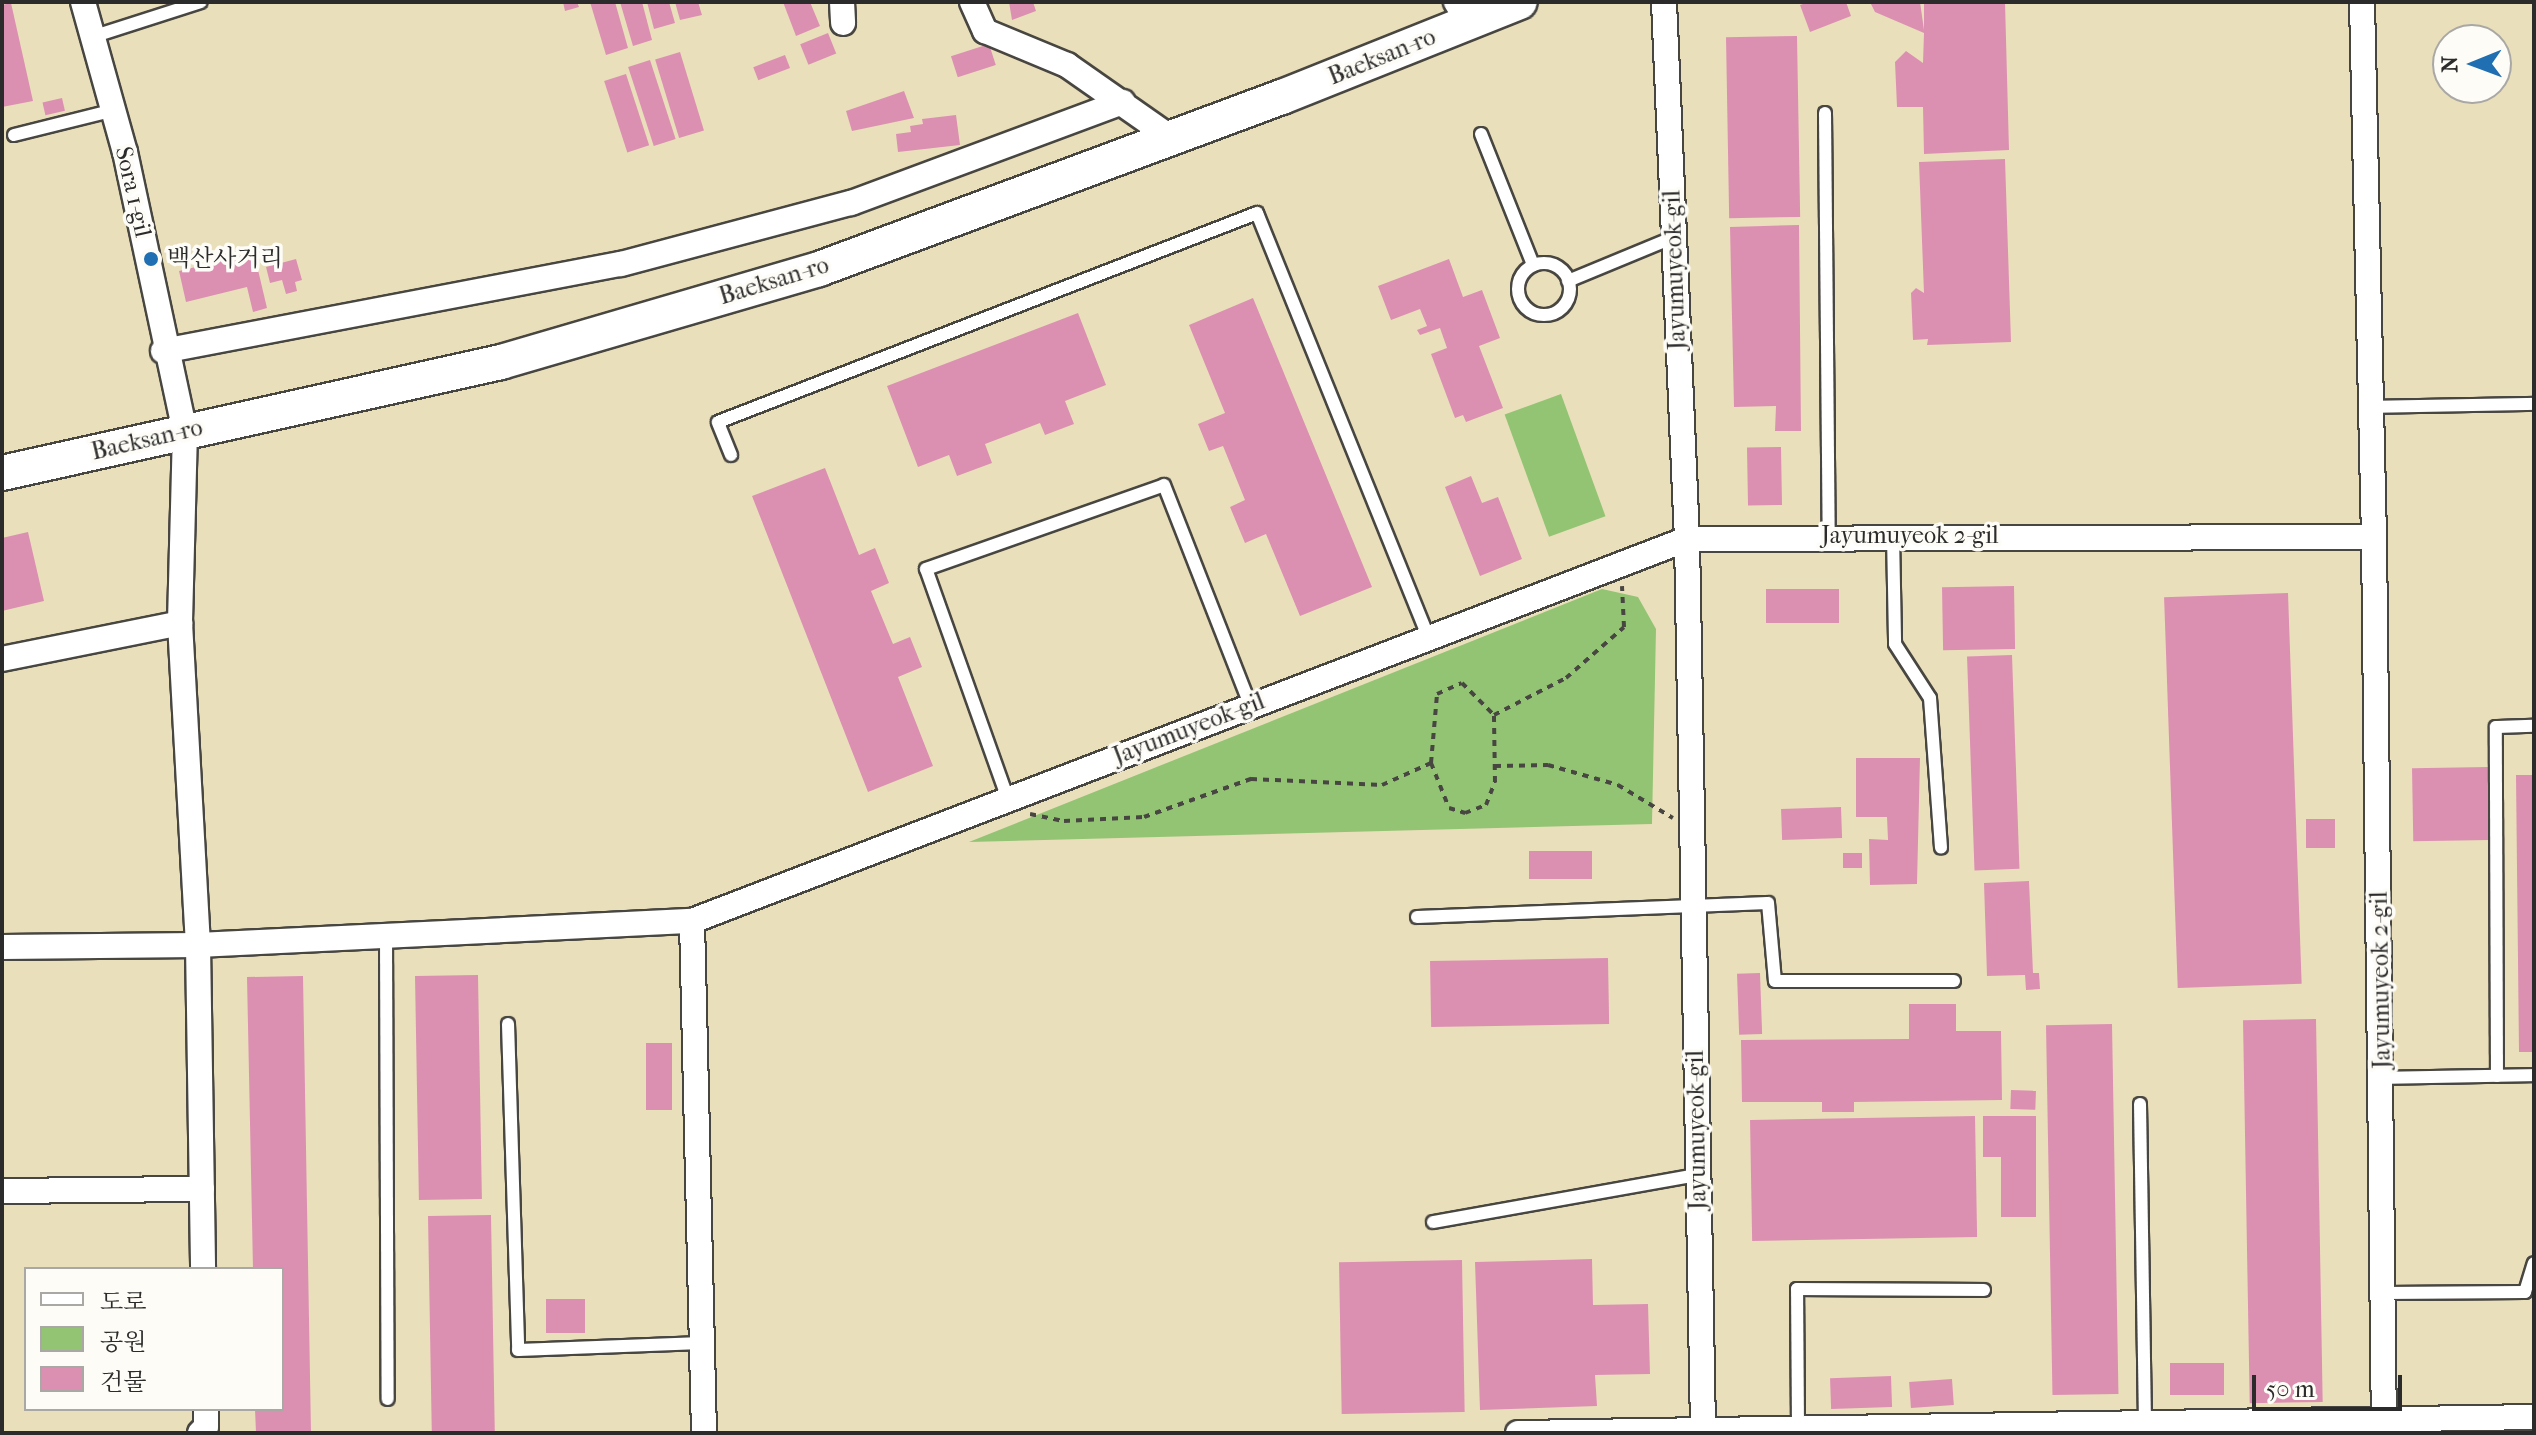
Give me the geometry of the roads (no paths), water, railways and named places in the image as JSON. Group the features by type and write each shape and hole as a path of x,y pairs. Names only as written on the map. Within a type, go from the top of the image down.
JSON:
{"main road":[{"name":"Baeksan-ro","path":"2,473 501,362 819,269 1170,137 1462,12 1520,2"}],"street":[{"name":"Sora 1-gil","path":"83,2 114,110 185,431 180,623 198,945 203,1267"},
{"path":"972,2 985,31 1067,65 1170,137"},
{"name":"Jayumuyeok-gil","path":"1664,2 1687,539 1703,1430"},
{"name":"Jayumuyeok 2-gil","path":"2362,2 2374,537 2384,1428"},
{"path":"166,351 637,260 851,203 1123,102"},
{"name":"Jayumuyeok 2-gil","path":"1687,539 1893,535 2374,537"},
{"name":"Jayumuyeok-gil","path":"2,947 198,945 692,921 1687,539"},
{"path":"2,659 180,623"},
{"path":"692,921 704,1433"},
{"path":"2,1191 202,1189"},
{"path":"200,1433 206,1427 206,1411"},
{"path":"1518,1433 1798,1426 1856,1430 2145,1425 2384,1428 2534,1417"}],"lane":[{"path":"92,37 201,2"},
{"path":"14,135 114,110"},
{"path":"1825,113 1829,536"},
{"path":"1481,134 1533,265"},
{"path":"731,455 718,422 1257,213 1428,637"},
{"path":"1568,281 1674,237"},
{"path":"1550,263 1568,281 1564,305 1550,314 1534,313 1521,302 1518,285 1533,265 1550,263"},
{"path":"2371,407 2534,404"},
{"path":"1008,799 926,569 1164,485 1250,705"},
{"path":"1893,535 1895,644 1930,698 1941,848"},
{"path":"2497,1076 2496,727 2534,726"},
{"path":"1417,917 1693,903 1768,903 1775,981 1954,981"},
{"path":"386,936 388,1399"},
{"path":"508,1024 518,1350 702,1343"},
{"path":"2382,1078 2534,1075"},
{"path":"2140,1104 2145,1425"},
{"path":"1433,1222 1698,1175"},
{"path":"2384,1293 2525,1292 2534,1263"},
{"path":"1798,1426 1797,1289 1984,1290"}],"place":[{"name":"백산사거리","path":"151,259"}]}
